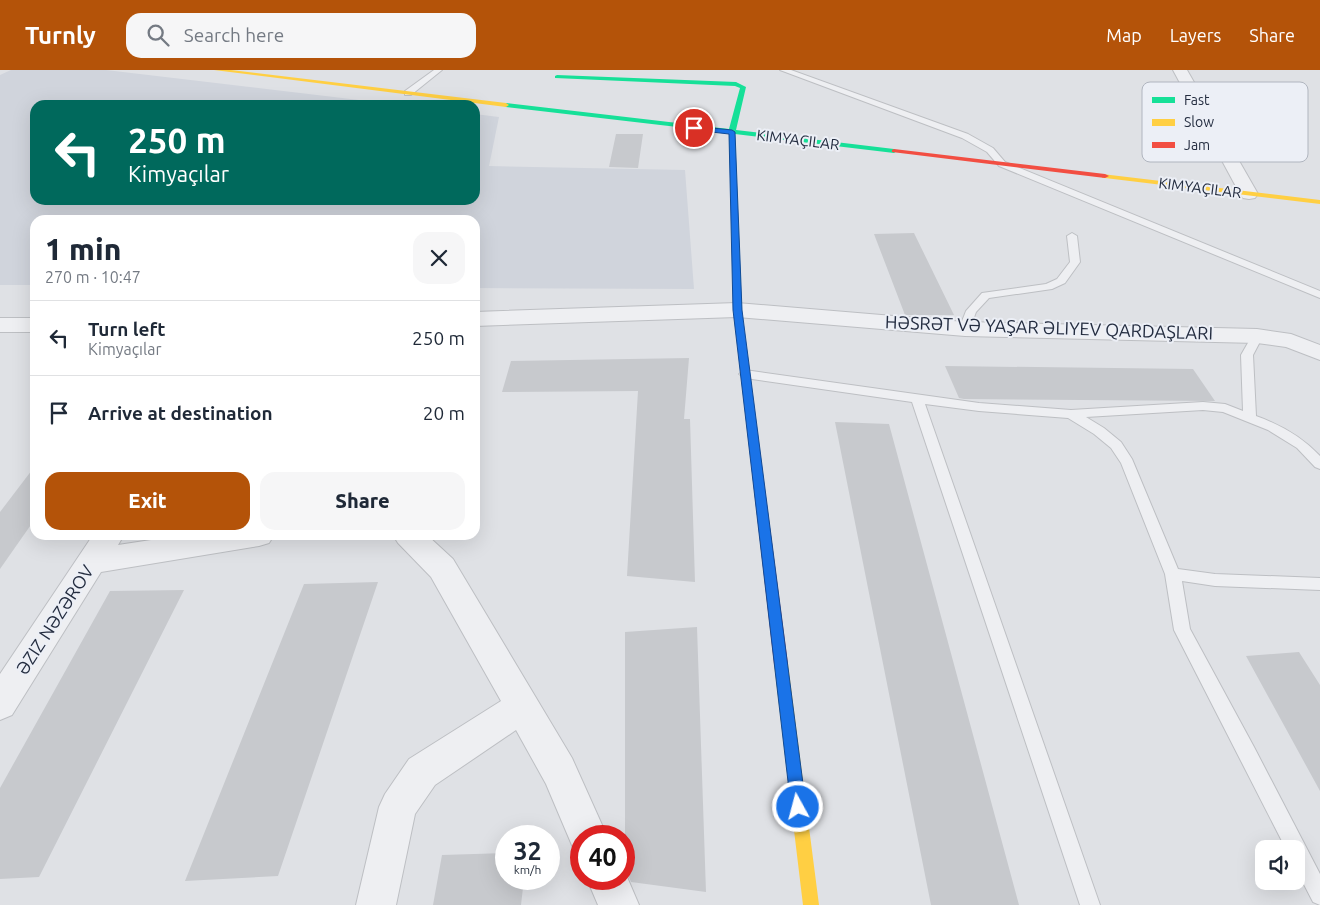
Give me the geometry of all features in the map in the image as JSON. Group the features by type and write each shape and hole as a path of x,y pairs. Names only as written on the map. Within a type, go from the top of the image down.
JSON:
{"street":[{"path":"217,70 466,100"},
{"path":"1180,70 1187,82"},
{"path":"557,77 743,87 732,132 737,310 810,905"},
{"path":"480,102 1320,202"},
{"path":"1231,162 1249,194"},
{"path":"480,319 737,310 964,329 1257,336 1291,341 1320,353"},
{"path":"0,325 30,325"},
{"name":"ƏZIZ NƏZƏROV","path":"0,704 106,540"},
{"path":"93,561 227,540"},
{"path":"413,540 442,568 559,771 583,825"},
{"path":"376,905 398,807 422,772 522,707"},
{"path":"612,890 619,905"}],"lane":[{"path":"408,93 438,70"},
{"path":"784,70 965,136 990,150 1002,164 1320,295"},
{"path":"964,329 971,310 986,295 1048,287 1061,281 1075,262 1072,236"},
{"path":"1250,417 1247,355 1257,336"},
{"path":"745,374 979,407 1071,414 1203,406 1225,408 1272,427 1302,445 1320,464"},
{"path":"917,398 1090,905"},
{"path":"1071,414 1100,431 1116,445 1127,462 1173,574 1182,630 1248,753 1320,895"},
{"path":"1173,574 1215,580 1320,584"}],"shaded area":[{"path":"11,70 106,70 359,100 30,100 30,205 480,205 480,115 499,117 489,166 685,170 694,289 480,288 480,215 30,215 30,285 0,285 0,75"}],"building":[{"path":"616,134 643,134 638,168 609,167"},
{"path":"914,233 954,315 905,315 874,234"},
{"path":"689,358 684,419 690,419 695,582 627,576 638,391 502,392 511,361"},
{"path":"945,366 1193,369 1215,401 964,399 959,398"},
{"path":"835,422 889,424 1019,905 931,905"},
{"path":"30,473 30,526 0,569 0,512"},
{"path":"378,582 278,876 185,881 304,584"},
{"path":"184,590 39,877 0,879 0,788 110,591"},
{"path":"697,627 706,892 635,883 635,825 625,825 625,632"},
{"path":"1299,652 1320,685 1320,791 1246,656"},
{"path":"495,853 495,890 523,890 521,905 433,905 442,855"}],"traffic: fast":[{"path":"557,77 736,84 743,87 732,132 738,315"},
{"path":"506,105 894,151"}],"traffic: slow":[{"path":"217,70 465,100"},
{"path":"480,102 506,105"},
{"path":"1105,176 1320,202"},
{"path":"781,664 811,905"}],"traffic: jam":[{"path":"894,151 1105,176"},
{"path":"738,315 781,664"}],"route":[{"path":"694,128 732,132 737,310 798,807"}]}
